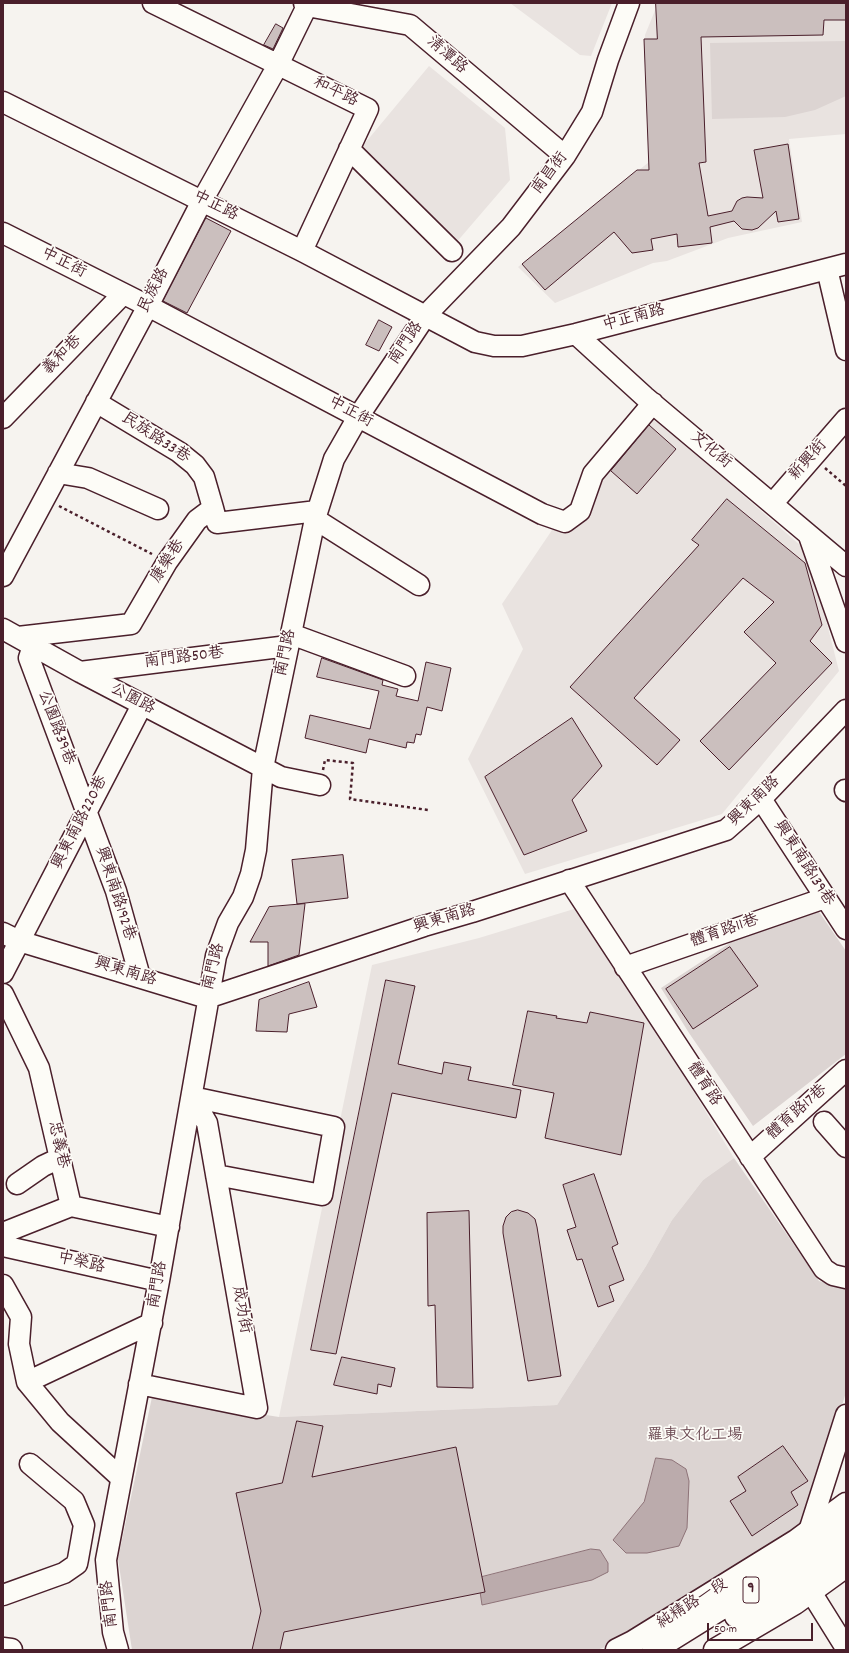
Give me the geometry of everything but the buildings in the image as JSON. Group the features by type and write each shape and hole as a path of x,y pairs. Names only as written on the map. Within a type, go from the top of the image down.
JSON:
{"main road":[{"name":"純精路一段","path":"617,1650 796,1541 846,1504"},
{"name":"純精路一段","path":"654,1650 794,1563 846,1525"},
{"name":"純精路一段","path":"680,1650 786,1587 846,1547"},
{"name":"9","path":"715,1650 795,1603 846,1566"},
{"path":"3,1649 11,1650"}],"street":[{"name":"和平路","path":"153,3 278,66 368,109 349,148"},
{"name":"南昌街","path":"426,315 511,227 565,156 592,112 608,60 629,3"},
{"name":"民族路","path":"3,576 148,306 202,201 278,66 306,4"},
{"name":"清潭路","path":"306,4 410,25 565,156"},
{"name":"中正路","path":"3,102 302,251 426,315"},
{"path":"302,251 349,148 452,251"},
{"name":"中正街","path":"3,233 148,306 542,514 565,522 580,511 593,474 653,403"},
{"path":"837,267 846,350"},
{"name":"中正南路","path":"426,315 475,342 494,346 522,346 576,334 837,267"},
{"name":"義和巷","path":"3,418 123,294"},
{"name":"南門路","path":"118,1650 113,1632 106,1560 160,1281 192,1097 207,998 216,956 228,923 243,897 251,874 256,850 263,768 316,515 334,459 358,417 426,315"},
{"name":"文化街","path":"576,334 653,403 809,536 845,563"},
{"name":"民族路33巷","path":"96,402 179,452 195,465 204,477 213,508"},
{"name":"新興街","path":"772,503 846,419"},
{"path":"58,473 88,478 158,509"},
{"path":"213,508 217,522 316,515 419,585"},
{"name":"康樂巷","path":"18,637 131,624 167,562 197,520 213,508"},
{"path":"809,536 846,642"},
{"name":"公園路","path":"18,637 80,672 281,777 320,785"},
{"name":"公園路39巷","path":"18,637 28,658 87,811"},
{"path":"290,640 405,676"},
{"name":"南門路50巷","path":"80,672 290,640"},
{"name":"興東南路220巷","path":"3,973 11,937 87,811 142,705"},
{"name":"興東南路","path":"11,937 207,998 424,926 726,830 761,799 846,710"},
{"name":"興東南路139巷","path":"761,799 846,929"},
{"name":"興東南路192巷","path":"87,811 116,891 140,977"},
{"name":"體育路","path":"569,880 824,1269 833,1275 846,1278"},
{"name":"體育路11巷","path":"625,967 825,898"},
{"name":"忠義巷","path":"3,994 39,1068 71,1206"},
{"name":"體育路17巷","path":"750,1157 846,1070"},
{"path":"192,1097 334,1127 322,1195 216,1175"},
{"name":"成功街","path":"139,1384 257,1408 207,1123 192,1097"},
{"path":"824,1122 846,1147"},
{"path":"17,1184 42,1166 60,1158"},
{"path":"3,1233 71,1206 169,1227"},
{"name":"中榮路","path":"3,1246 160,1281"},
{"path":"3,1285 21,1317 19,1344 28,1382 60,1422 121,1478"},
{"path":"28,1382 152,1323"},
{"path":"809,1531 846,1415"},
{"path":"3,1595 64,1573 77,1564 84,1525 74,1501 30,1464"},
{"path":"78,1559 106,1560"},
{"path":"811,1592 842,1646"}],"path":[{"path":"813,457 846,486"},
{"path":"44,498 167,562"},
{"path":"320,785 325,760 353,763 350,799 428,810"}],"shaded area":[{"path":"510,3 612,3 591,56 580,55"},
{"path":"658,3 846,3 846,134 789,139 802,222 728,238 667,261 653,263 555,303 518,267 649,162 645,35"},
{"path":"429,66 505,128 510,180 455,244 356,154"},
{"path":"638,403 809,553 839,671 722,814 525,874 468,759 523,649 502,604"},
{"path":"574,909 631,989 734,1158 703,1180 672,1220 646,1266 557,1405 279,1417 372,965 479,938"},
{"path":"656,1458 672,1460 686,1469 689,1481 687,1528 679,1546 647,1553 626,1553 613,1540 644,1502"},
{"path":"591,1549 600,1550 608,1563 608,1572 592,1580 482,1605 478,1578"}],"green space":[{"path":"846,41 846,96 815,110 785,117 712,119 710,43"},
{"path":"815,906 846,951 846,1054 753,1126 689,1033 661,988 742,935"},
{"name":"羅東文化工場","path":"734,1158 819,1281 846,1289 846,1392 820,1482 805,1525 633,1637 597,1650 132,1650 118,1559 152,1397 279,1417 557,1405 646,1266 672,1220 703,1180"}]}
